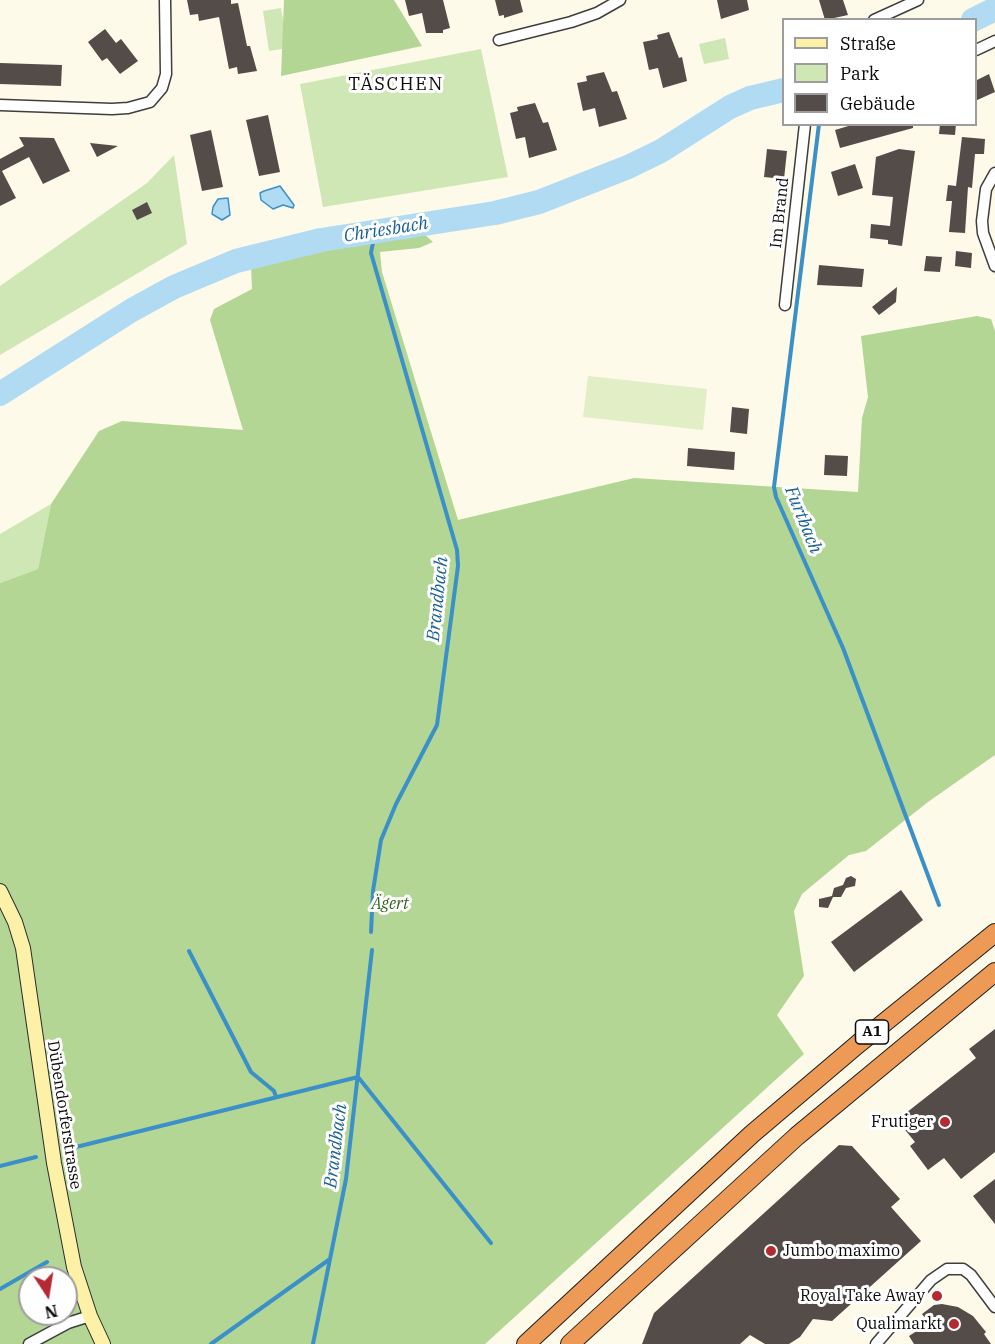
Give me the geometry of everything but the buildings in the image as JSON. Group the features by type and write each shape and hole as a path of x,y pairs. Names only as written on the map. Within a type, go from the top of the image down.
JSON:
{"highway":[{"name":"A1","path":"526,1344 752,1134 995,933"},
{"name":"A1","path":"570,1344 797,1136 995,972"}],"street":[{"path":"0,105 112,109 128,108 150,102 162,88 166,74 165,0"},
{"path":"499,40 571,22 597,13 620,0"},
{"path":"878,18 918,0"},
{"path":"977,49 995,40"},
{"name":"Im Brand","path":"785,305 805,126"},
{"path":"995,173 986,189 982,221 983,233 995,266"},
{"name":"Dübendorferstrasse","path":"0,891 15,922 23,948 63,1214 75,1267 90,1316 103,1344"},
{"path":"876,1344 931,1280 947,1269 963,1269 971,1275 995,1307"},
{"path":"29,1344 68,1323 90,1316"}],"green space":[{"path":"284,0 394,0 422,46 281,76"},
{"path":"281,8 288,48 269,51 263,11"},
{"path":"725,38 729,59 704,64 699,44"},
{"path":"481,49 508,177 323,207 300,84"},
{"path":"174,155 187,244 0,355 0,286 147,183"},
{"name":"Ägert","path":"424,234 433,242 419,248 380,252 382,272 458,520 634,478 858,492 862,418 868,397 861,336 977,316 991,319 995,331 995,755 928,802 866,851 849,855 802,894 794,911 804,976 777,1015 804,1054 485,1344 0,1344 0,583 38,569 51,504 99,431 122,421 243,430 210,320 214,309 252,289 251,267 337,245"},
{"path":"588,376 707,389 703,430 583,417"},
{"path":"51,504 38,569 0,583 0,534"}],"water":[{"path":"280,186 294,205 293,208 283,205 273,209 261,200 260,193"},
{"path":"228,198 230,215 222,220 212,214 213,207 218,199"}],"waterway":[{"name":"Chriesbach","path":"977,18 995,9"},
{"name":"Chriesbach","path":"0,394 132,310 174,287 236,261 321,240 495,213 539,202 628,167 661,151 730,107 750,98 782,90"},
{"name":"Furtbach","path":"819,126 774,487 776,497 843,648 939,905"},
{"name":"Brandbach","path":"371,932 373,891 381,840 396,804 437,725 458,566 457,550 371,253 375,232"},
{"name":"Brandbach","path":"313,1344 346,1179 372,950"},
{"path":"189,951 251,1072 274,1091 276,1097"},
{"path":"64,1150 358,1077 491,1243"},
{"path":"0,1166 36,1157"},
{"path":"211,1344 330,1259"},
{"path":"0,1289 47,1262"}],"place":[{"name":"Frutiger","path":"945,1122"},
{"name":"Jumbo maximo","path":"771,1251"},
{"name":"Royal Take Away","path":"937,1296"},
{"name":"Qualimarkt","path":"954,1324"}],"district":[{"name":"TÄSCHEN","path":"396,85"}]}
